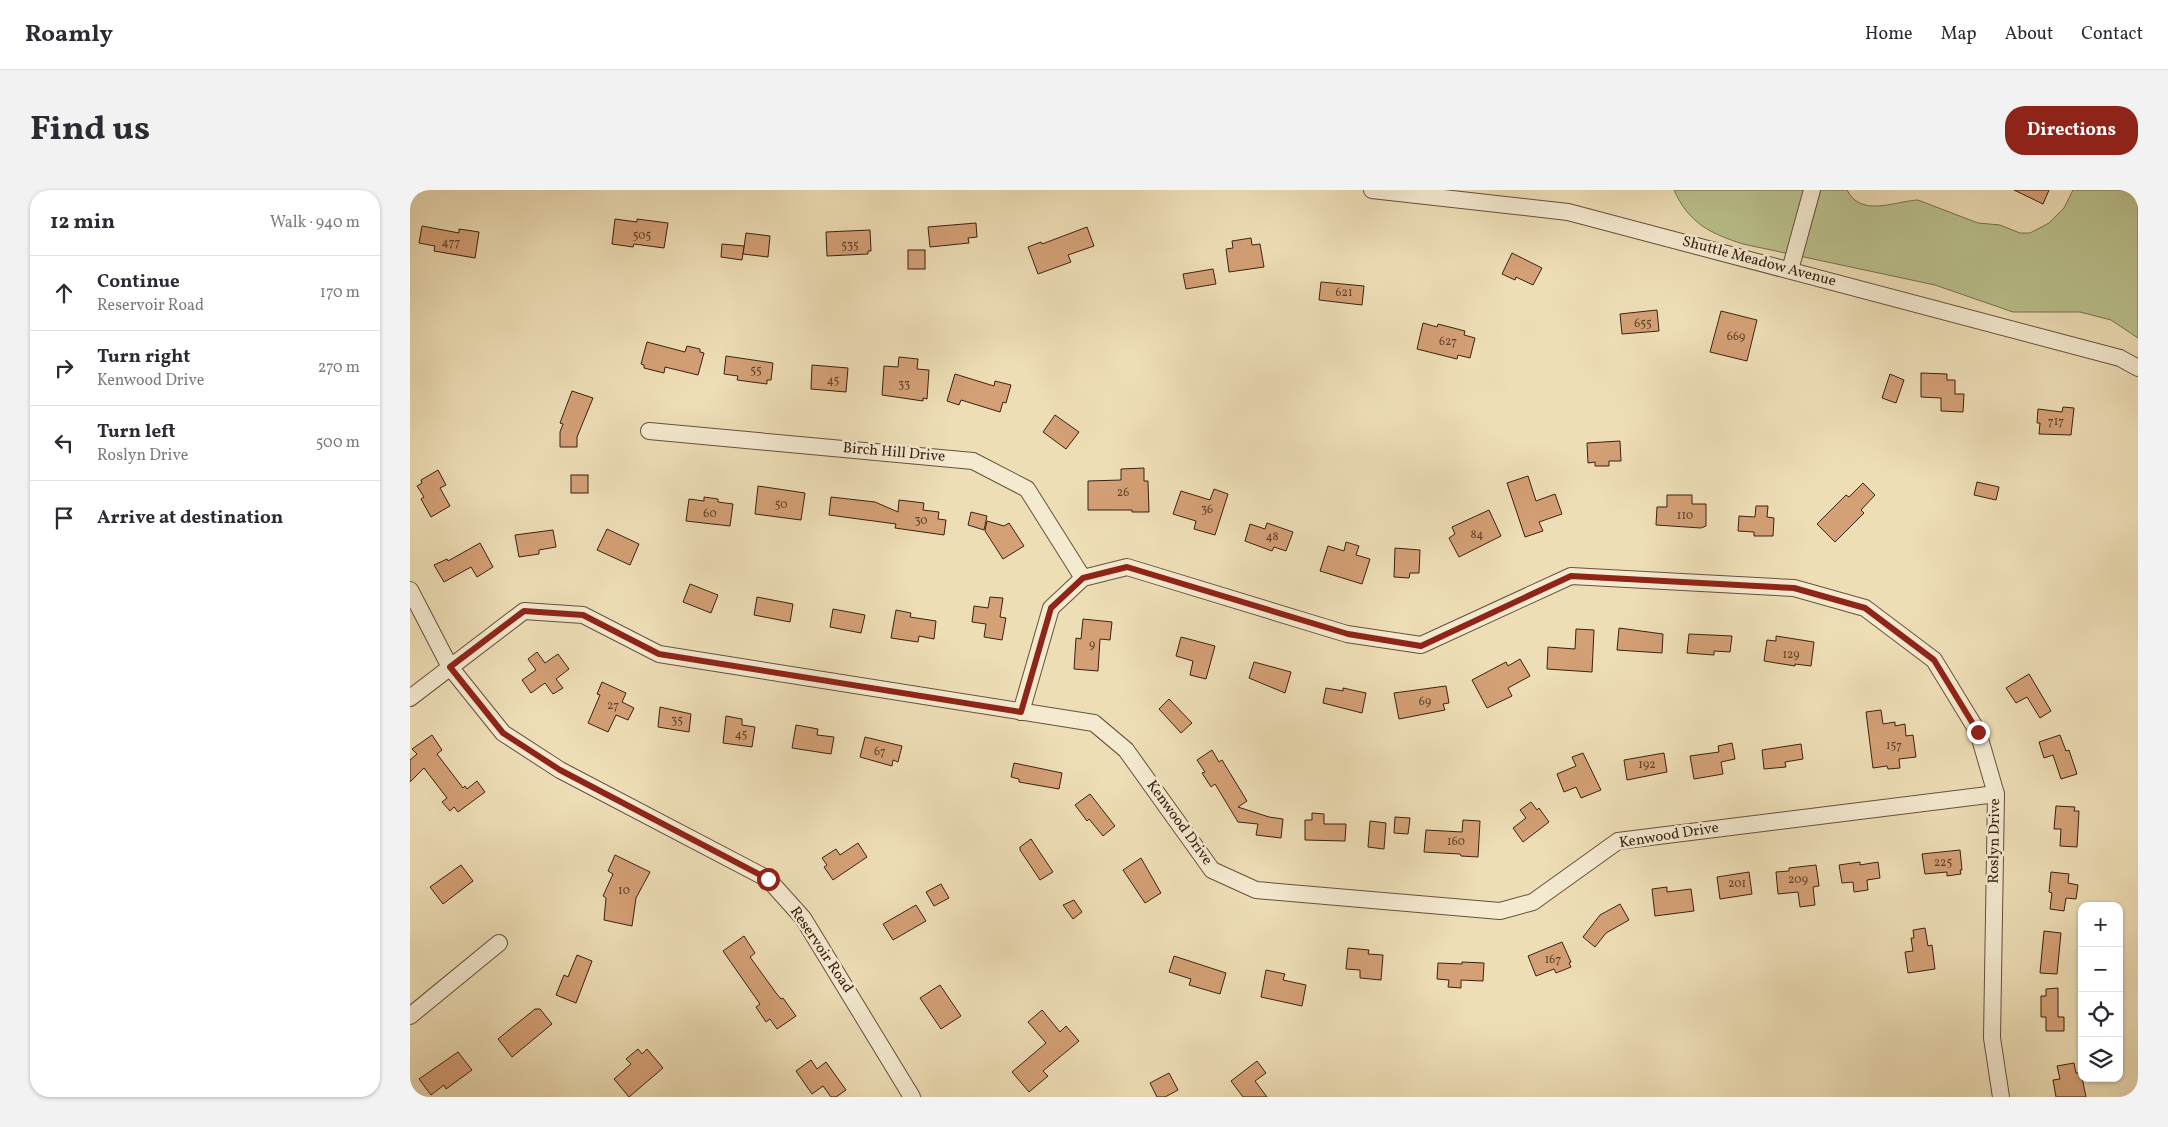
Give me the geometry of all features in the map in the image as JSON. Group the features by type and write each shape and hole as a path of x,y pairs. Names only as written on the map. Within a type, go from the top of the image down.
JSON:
{"street":[{"name":"Shuttle Meadow Avenue","path":"1372,190 1568,212 2120,358 2138,368"},
{"path":"1790,270 1812,190"},
{"name":"Birch Hill Drive","path":"649,431 973,460 1027,489 1083,578"},
{"name":"Roslyn Drive","path":"1021,712 1051,608 1083,578 1127,567 1348,634 1421,646 1571,576 1794,588 1865,608 1934,660 1978,732 1996,794 1992,1038 2001,1097"},
{"name":"Reservoir Road","path":"410,590 450,667 503,733 560,770 768,879 804,918 912,1097"},
{"name":"Kenwood Drive","path":"410,698 524,611 583,615 659,654 1094,723 1126,750 1212,870 1256,890 1500,911 1533,902 1618,841 1996,794"},
{"path":"410,1016 499,943"}],"green space":[{"path":"1674,190 1847,190 1853,199 1861,204 1879,206 1918,200 1978,223 2000,225 2020,233 2030,233 2049,223 2064,208 2073,190 2138,190 2138,338 2111,320 2080,312 2013,312 1935,285 1743,244 1710,231 1693,219"}],"building":[{"path":"2014,190 2049,190 2043,204"},
{"path":"615,219 637,222 637,219 668,223 664,248 634,244 633,247 612,244"},
{"path":"976,223 977,237 968,238 969,243 930,247 928,227"},
{"path":"422,226 459,233 459,229 479,232 475,258 434,251 435,246 419,243"},
{"path":"1087,227 1094,246 1068,255 1071,262 1038,274 1028,247 1041,242 1042,244"},
{"path":"870,230 871,251 868,251 868,254 827,256 826,232"},
{"path":"746,233 770,236 768,257 743,254"},
{"path":"1251,238 1252,245 1260,244 1264,267 1229,272 1226,249 1233,248 1232,241"},
{"path":"722,244 744,246 742,260 721,257"},
{"path":"908,250 925,250 925,269 908,269"},
{"path":"1512,253 1542,268 1533,285 1516,277 1515,280 1502,274"},
{"path":"1213,269 1216,284 1186,289 1183,274"},
{"path":"1321,282 1364,286 1362,305 1319,300"},
{"path":"1657,310 1659,331 1622,334 1620,314"},
{"path":"1721,311 1757,320 1747,361 1710,352"},
{"path":"1423,323 1437,327 1438,324 1465,331 1464,335 1475,338 1470,358 1458,355 1457,359 1417,349"},
{"path":"647,342 685,352 687,346 700,349 700,352 704,353 698,375 665,367 664,373 644,368 644,365 641,364"},
{"path":"726,356 773,363 771,380 767,380 767,384 737,380 738,376 724,374"},
{"path":"899,357 918,359 917,369 929,370 927,399 923,398 923,401 882,395 884,366 898,367"},
{"path":"812,365 848,368 846,392 811,389"},
{"path":"1921,373 1947,374 1947,380 1955,380 1955,394 1964,394 1963,412 1941,411 1941,398 1921,397"},
{"path":"955,374 994,386 995,381 1011,385 1006,403 1003,402 1000,412 961,400 959,405 947,401"},
{"path":"1890,374 1904,380 1896,403 1882,398"},
{"path":"572,391 593,398 577,437 577,447 560,447 560,432 563,424 560,423"},
{"path":"2063,407 2074,408 2071,435 2039,434 2040,423 2037,423 2038,409 2062,412"},
{"path":"1055,415 1079,432 1066,449 1043,432"},
{"path":"1620,441 1621,461 1609,461 1609,466 1595,466 1595,462 1588,463 1587,443"},
{"path":"1144,468 1144,481 1148,481 1149,512 1088,510 1088,481 1121,480 1121,469"},
{"path":"438,470 446,485 440,488 450,506 431,517 421,499 424,497 417,486 422,483 421,480"},
{"path":"571,475 588,475 588,493 571,493"},
{"path":"1528,476 1536,501 1555,494 1562,514 1539,522 1543,531 1525,537 1507,483"},
{"path":"1977,482 1999,487 1996,500 1974,495"},
{"path":"1863,483 1875,495 1861,510 1864,513 1835,542 1817,524 1846,495 1849,497"},
{"path":"758,486 805,493 801,520 755,514"},
{"path":"1214,489 1228,494 1215,535 1194,529 1196,521 1173,514 1181,491 1210,500"},
{"path":"1667,495 1692,495 1692,504 1706,504 1706,526 1701,528 1656,525 1657,507 1667,507"},
{"path":"704,497 718,499 718,502 733,504 730,526 686,521 689,499 704,501"},
{"path":"831,497 875,502 898,512 899,500 924,503 923,510 939,512 938,519 946,520 944,535 895,528 896,524 829,515"},
{"path":"1756,506 1768,506 1767,517 1774,518 1773,536 1754,536 1754,532 1738,531 1739,516 1755,517"},
{"path":"1489,510 1501,536 1459,557 1449,538 1455,534 1452,527"},
{"path":"971,512 987,516 984,530 968,525"},
{"path":"987,521 1004,526 1009,523 1024,546 1003,559 985,531"},
{"path":"1267,523 1293,532 1286,551 1274,547 1272,551 1245,541 1250,524 1265,529"},
{"path":"607,529 639,544 630,565 597,550"},
{"path":"553,530 556,547 539,550 539,554 519,557 515,535"},
{"path":"1346,542 1359,546 1356,555 1370,559 1362,584 1320,571 1328,546 1344,551"},
{"path":"480,543 493,567 477,577 471,567 444,582 434,565 447,559 448,561"},
{"path":"1395,548 1420,550 1419,573 1410,573 1409,578 1394,577"},
{"path":"690,584 718,595 711,613 683,602"},
{"path":"757,597 793,604 790,622 754,615"},
{"path":"990,597 1003,598 1000,617 1006,618 1002,640 984,637 986,624 972,622 974,606 988,608"},
{"path":"833,609 865,615 861,633 830,627"},
{"path":"896,610 911,613 910,617 936,621 934,639 919,636 918,642 891,638"},
{"path":"1083,619 1112,622 1110,640 1100,639 1098,671 1074,669 1076,638 1081,639"},
{"path":"1619,628 1663,634 1662,653 1617,650"},
{"path":"1576,629 1594,630 1592,672 1547,669 1548,647 1575,649"},
{"path":"1689,634 1732,636 1730,652 1714,651 1714,655 1687,653"},
{"path":"1776,636 1814,642 1811,666 1795,664 1795,666 1764,661 1767,640 1776,641"},
{"path":"1181,637 1215,646 1206,679 1190,675 1193,661 1176,656"},
{"path":"537,652 545,663 558,654 569,669 556,679 563,688 553,694 545,683 531,693 522,680 536,670 528,659"},
{"path":"1520,659 1530,676 1508,688 1512,696 1487,708 1472,680 1506,662 1508,666"},
{"path":"1254,662 1291,672 1285,693 1249,678"},
{"path":"2029,674 2051,711 2040,718 2027,697 2016,703 2006,688"},
{"path":"602,682 626,693 622,702 634,708 628,720 616,715 608,732 588,723 600,695 597,694"},
{"path":"1446,686 1449,703 1443,704 1445,710 1399,719 1394,693"},
{"path":"1326,688 1343,691 1343,688 1366,693 1362,713 1323,703"},
{"path":"1169,699 1192,723 1181,733 1159,709"},
{"path":"660,707 691,714 689,732 658,727"},
{"path":"1881,710 1883,724 1895,722 1895,726 1905,724 1906,736 1913,735 1916,757 1899,759 1900,768 1888,769 1887,766 1873,768 1866,712"},
{"path":"726,716 742,719 742,725 755,727 752,747 723,743"},
{"path":"796,725 818,729 817,735 834,737 831,754 792,748"},
{"path":"432,735 442,750 437,754 463,788 465,786 467,789 477,781 485,792 458,812 454,807 450,811 442,802 447,798 424,768 410,782 410,760 417,754 412,749"},
{"path":"2060,735 2066,751 2069,750 2077,774 2061,779 2053,755 2044,758 2039,742"},
{"path":"865,737 902,746 898,762 893,760 892,766 860,757"},
{"path":"1732,743 1735,759 1721,762 1723,774 1694,779 1690,756 1719,752 1718,746"},
{"path":"1801,744 1803,759 1785,762 1786,767 1764,769 1762,750"},
{"path":"1212,750 1219,762 1222,760 1247,801 1238,807 1269,817 1283,819 1281,838 1256,835 1258,824 1238,822 1215,784 1211,787 1202,773 1205,772 1197,760"},
{"path":"1583,753 1601,790 1581,798 1576,787 1564,792 1557,774 1576,766 1572,757"},
{"path":"1664,753 1667,772 1627,780 1624,760"},
{"path":"1014,763 1062,773 1059,789 1019,782 1019,779 1011,777"},
{"path":"1090,794 1115,826 1103,836 1089,819 1087,821 1075,805"},
{"path":"1531,802 1537,810 1539,808 1549,822 1523,842 1513,828 1526,818 1520,810"},
{"path":"2056,806 2075,807 2074,811 2079,811 2077,847 2060,846 2061,829 2054,829"},
{"path":"1312,813 1324,814 1324,824 1346,824 1345,841 1305,840 1305,820 1312,820"},
{"path":"1395,817 1410,818 1408,834 1394,833"},
{"path":"1463,820 1480,821 1478,857 1424,852 1426,830 1462,832"},
{"path":"1370,821 1386,823 1384,849 1368,847"},
{"path":"1031,839 1053,872 1040,880 1020,850 1020,847"},
{"path":"858,843 867,857 833,880 824,867 827,865 822,858 836,849 840,855"},
{"path":"1960,850 1961,874 1947,876 1947,872 1925,874 1922,854"},
{"path":"615,855 650,872 636,898 632,926 604,920 606,898 603,896 613,874 608,871"},
{"path":"1141,858 1161,893 1145,903 1123,870"},
{"path":"1860,862 1860,865 1878,862 1880,878 1867,880 1868,890 1854,892 1853,882 1842,883 1839,865"},
{"path":"461,865 473,881 443,904 430,887"},
{"path":"1816,865 1819,886 1813,887 1815,905 1800,907 1798,892 1778,894 1776,872 1789,871 1789,868"},
{"path":"1749,872 1752,894 1720,899 1717,877"},
{"path":"2051,872 2069,874 2068,883 2078,885 2076,899 2066,898 2064,911 2050,909 2052,893 2049,892"},
{"path":"941,884 949,898 934,906 926,892"},
{"path":"1667,887 1667,892 1691,889 1694,911 1655,916 1652,889"},
{"path":"1074,900 1082,912 1073,919 1063,905"},
{"path":"1620,904 1629,920 1606,933 1595,947 1583,937 1600,915"},
{"path":"916,905 926,921 893,940 883,924"},
{"path":"1925,928 1928,946 1932,945 1935,969 1908,973 1905,952 1913,951 1911,938 1914,938 1913,930"},
{"path":"2044,931 2061,933 2057,974 2040,973"},
{"path":"744,936 755,953 750,957 776,993 781,999 783,998 796,1016 777,1029 770,1019 766,1022 756,1007 760,1004 723,951"},
{"path":"1562,942 1571,962 1569,963 1571,967 1556,973 1554,969 1536,976 1528,956"},
{"path":"1348,948 1369,950 1368,954 1383,955 1381,980 1360,978 1360,970 1346,969"},
{"path":"577,955 592,961 576,1003 556,995 564,975 568,977"},
{"path":"1174,956 1226,973 1220,994 1189,985 1191,979 1169,972"},
{"path":"1462,962 1484,963 1483,981 1461,980 1461,988 1448,987 1449,980 1437,979 1438,963 1462,964"},
{"path":"1266,970 1285,974 1283,980 1306,985 1302,1006 1261,997"},
{"path":"940,985 961,1016 941,1029 920,998"},
{"path":"2058,988 2058,1017 2064,1017 2064,1031 2046,1031 2046,1017 2041,1017 2041,996 2046,996 2046,989"},
{"path":"535,1009 540,1009 552,1024 512,1057 498,1039"},
{"path":"1042,1010 1060,1032 1066,1026 1079,1041 1043,1071 1048,1076 1029,1092 1012,1072 1046,1043 1028,1022"},
{"path":"638,1049 642,1054 647,1049 663,1068 629,1097 614,1079 631,1064 626,1059"},
{"path":"458,1052 472,1070 446,1089 444,1085 431,1095 419,1079"},
{"path":"811,1060 817,1069 826,1062 846,1090 836,1097 831,1097 823,1086 812,1094 796,1071"},
{"path":"1257,1061 1266,1073 1255,1081 1267,1097 1243,1097 1231,1081"},
{"path":"2074,1063 2076,1073 2078,1073 2078,1082 2083,1082 2086,1097 2056,1097 2053,1080 2060,1079 2057,1066"},
{"path":"1169,1073 1178,1090 1165,1097 1157,1097 1150,1083"}],"route":[{"path":"768,879 560,770 503,733 450,667 524,611 583,615 659,654 1021,712 1051,608 1083,578 1127,567 1348,634 1421,646 1571,576 1794,588 1865,608 1934,660 1978,732"}]}
